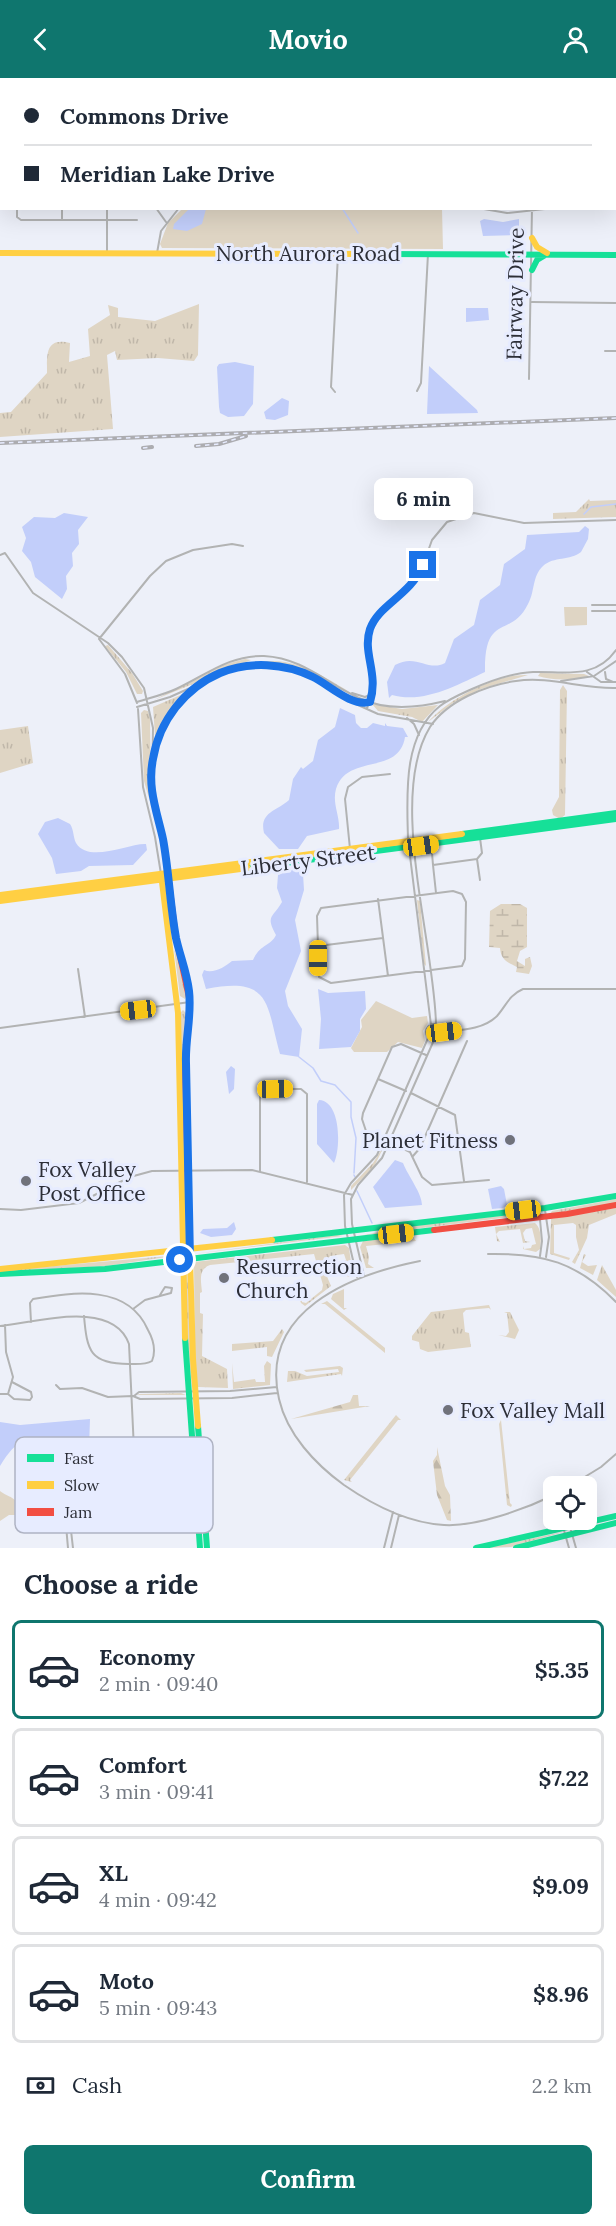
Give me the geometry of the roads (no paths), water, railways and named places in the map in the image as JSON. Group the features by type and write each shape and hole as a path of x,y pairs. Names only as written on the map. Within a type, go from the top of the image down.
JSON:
{"street":[{"path":"17,210 18,218 137,220"},
{"path":"62,210 62,220"},
{"path":"107,210 107,254"},
{"path":"157,210 166,222"},
{"path":"157,253 159,234 177,210"},
{"path":"519,211 532,210"},
{"name":"Fairway Drive","path":"529,379 532,210"},
{"path":"532,238 537,247 548,254 537,260 532,270"},
{"name":"North Aurora Road","path":"0,253 616,255"},
{"path":"417,391 421,383 428,253"},
{"path":"335,392 331,387 338,254"},
{"path":"532,302 616,303"},
{"path":"605,351 616,351"},
{"path":"367,710 372,694 374,674 368,643 371,626 380,612 412,585 422,568 432,540 447,522 474,513 524,523 616,520"},
{"path":"99,639 150,576 166,561 193,550 232,544 243,546"},
{"path":"0,555 5,554 33,593 108,643 139,680 150,704 154,737 152,793 176,938 190,1002 186,1060 185,1171 186,1259 193,1437"},
{"path":"592,605 616,605"},
{"path":"592,611 616,611"},
{"path":"99,639 125,674 136,702 143,787 165,876 178,1004 185,1171"},
{"path":"136,702 178,688 220,664 256,657 281,658 303,665 370,702 419,707 449,700 505,676 534,672 587,672 606,662 616,650"},
{"path":"442,1032 436,1025 421,894 412,844 415,774 424,740 433,724 453,705 494,686 529,680 558,681 594,676 606,670 616,661"},
{"path":"137,707 203,683 234,668 275,666 312,676 367,710 404,717 424,724 433,724"},
{"path":"606,670 606,679 616,682"},
{"path":"587,672 601,682 616,682"},
{"path":"558,681 591,688 616,688"},
{"path":"152,760 166,720 181,700 203,683"},
{"path":"350,693 365,697 372,694"},
{"path":"372,694 376,702 386,705"},
{"path":"346,697 365,703 370,702"},
{"path":"357,1278 350,1231 350,1208 353,1195 358,1185 379,1163 424,1054 428,1038 426,1031 431,1025 415,895 408,780 424,724 434,711 449,700"},
{"path":"404,717 414,724 419,735"},
{"path":"350,849 345,799 348,787 362,777 390,774"},
{"name":"Liberty Street","path":"0,895 412,844 616,813"},
{"name":"Liberty Street","path":"0,901 350,849 480,838 616,819"},
{"path":"433,864 477,859 482,853 480,838"},
{"path":"432,853 436,893"},
{"path":"477,859 480,880"},
{"path":"458,891 464,897 465,958 462,966 325,982 318,974 317,916 321,908 421,894 458,891"},
{"path":"378,899 387,976"},
{"path":"318,946 383,938"},
{"path":"78,969 85,1017"},
{"path":"442,1032 486,1024 496,1017 511,996 523,989 616,989"},
{"path":"0,1028 190,1002"},
{"path":"431,1025 436,1025"},
{"path":"424,1054 434,1040 440,1038 442,1032"},
{"path":"428,1038 434,1040"},
{"path":"413,1156 420,1148 467,1041"},
{"path":"424,1054 404,1045 395,1044 363,1113 362,1119 366,1131 387,1140 413,1156 422,1178 429,1184 440,1186 489,1180"},
{"path":"378,1079 453,1112 457,1119 464,1183"},
{"path":"260,1171 260,1093 265,1089 300,1089 307,1095 307,1182"},
{"path":"364,1276 343,1207 346,1192 356,1176 372,1162 387,1140"},
{"path":"0,1209 21,1210 79,1203 136,1174 185,1171 260,1171 353,1195"},
{"path":"0,1269 350,1231 542,1208 616,1196"},
{"path":"0,1274 105,1269 543,1217 616,1205"},
{"path":"540,1256 542,1208"},
{"path":"542,1208 549,1237 546,1257"},
{"path":"488,1254 546,1257 578,1271 616,1302"},
{"path":"420,1261 357,1278 319,1299 293,1325 277,1353 277,1387 288,1423 312,1457 355,1492 399,1515 430,1523 464,1524 543,1500"},
{"path":"31,1322 31,1301 48,1297 101,1293 117,1298 133,1309 149,1330 154,1356 150,1363 108,1364 94,1354 87,1343 84,1316"},
{"path":"133,1309 145,1300 159,1295"},
{"path":"0,1326 84,1316 103,1318 120,1328 129,1344 132,1364 135,1437"},
{"path":"5,1325 6,1352 12,1382 8,1394"},
{"path":"0,1394 30,1400 31,1392 12,1382"},
{"path":"56,1385 60,1389 82,1388 108,1397 133,1396 140,1399 277,1387"},
{"path":"133,1396 139,1392 245,1397 278,1393"},
{"path":"191,1395 195,1437"},
{"path":"587,1476 602,1467 616,1454"},
{"path":"384,1548 393,1512"},
{"path":"391,1548 399,1515"},
{"path":"516,1548 616,1516"},
{"path":"476,1548 616,1523"},
{"path":"568,1532 569,1548"},
{"path":"568,1532 576,1548"},
{"path":"66,1533 68,1548"},
{"path":"71,1533 73,1548"},
{"path":"199,1533 200,1548"},
{"path":"205,1533 207,1548"}],"water":[{"path":"188,210 206,210 202,224 187,231 173,229 174,224"},
{"path":"484,219 503,222 519,219 519,235 483,236 480,221"},
{"path":"466,308 488,308 489,320 466,322"},
{"path":"235,362 254,366 253,404 244,416 228,417 220,413 217,367 219,364"},
{"path":"429,366 477,410 478,413 427,414"},
{"path":"282,398 289,401 288,415 275,420 266,419 264,412"},
{"path":"64,513 88,517 78,530 79,544 72,553 73,566 66,576 67,589 62,599 35,577 31,562 22,551 26,538 22,527 34,517 55,518"},
{"path":"585,526 589,529 588,539 581,552 543,566 537,574 530,599 521,615 494,633 486,653 485,672 440,692 416,697 392,695 389,698 387,682 395,665 409,661 433,665 445,663 454,639 474,625 480,600 500,585 504,564 525,549 527,535 579,532"},
{"path":"340,708 355,715 356,723 361,728 367,728 373,723 385,726 385,723 387,726 403,728 408,737 405,737 401,749 393,757 351,771 342,778 335,794 339,829 307,836 298,849 279,849 264,833 264,821 270,813 289,800 293,779 301,767 303,769 313,761 318,740 335,727"},
{"path":"58,818 70,824 76,843 82,849 90,852 110,851 146,844 147,850 133,865 89,866 81,871 56,874 52,858 38,834 45,822"},
{"path":"300,867 304,890 295,920 301,951 285,991 288,1006 302,1029 299,1057 280,1054 268,1008 255,991 228,986 206,989 202,975 204,970 222,968 232,961 253,960 259,951 274,939 276,935 271,920 282,902 277,888 278,875"},
{"path":"318,989 328,993 365,991 366,1009 360,1019 360,1031 351,1047 319,1049 321,1019"},
{"path":"231,1066 235,1069 234,1089 229,1094 226,1072"},
{"path":"319,1100 326,1102 332,1108 335,1116 338,1147 334,1163 317,1144 317,1104"},
{"path":"395,1160 403,1163 420,1195 422,1205 385,1208 373,1187"},
{"path":"501,1186 504,1189 507,1205 503,1208 492,1209 488,1189"},
{"path":"234,1222 236,1229 232,1235 211,1237 200,1233 203,1229 227,1228"},
{"path":"90,1419 89,1437 15,1437 15,1447 0,1466 0,1422 20,1425"}],"waterway":[{"path":"343,210 358,233"},
{"path":"584,514 591,507 616,504"},
{"path":"299,1057 313,1068 321,1081 335,1085 351,1102 351,1117 356,1138 354,1173"},
{"path":"357,1191 372,1223"}],"railway":[{"path":"0,443 616,418"},
{"path":"196,446 219,444 246,436"},
{"path":"143,448 152,447"}],"place":[{"name":"Planet Fitness","path":"510,1140"},
{"name":"Fox Valley Post Office","path":"26,1181"},
{"name":"Resurrection Church","path":"224,1278"},
{"name":"Fox Valley Mall","path":"448,1410"}]}
